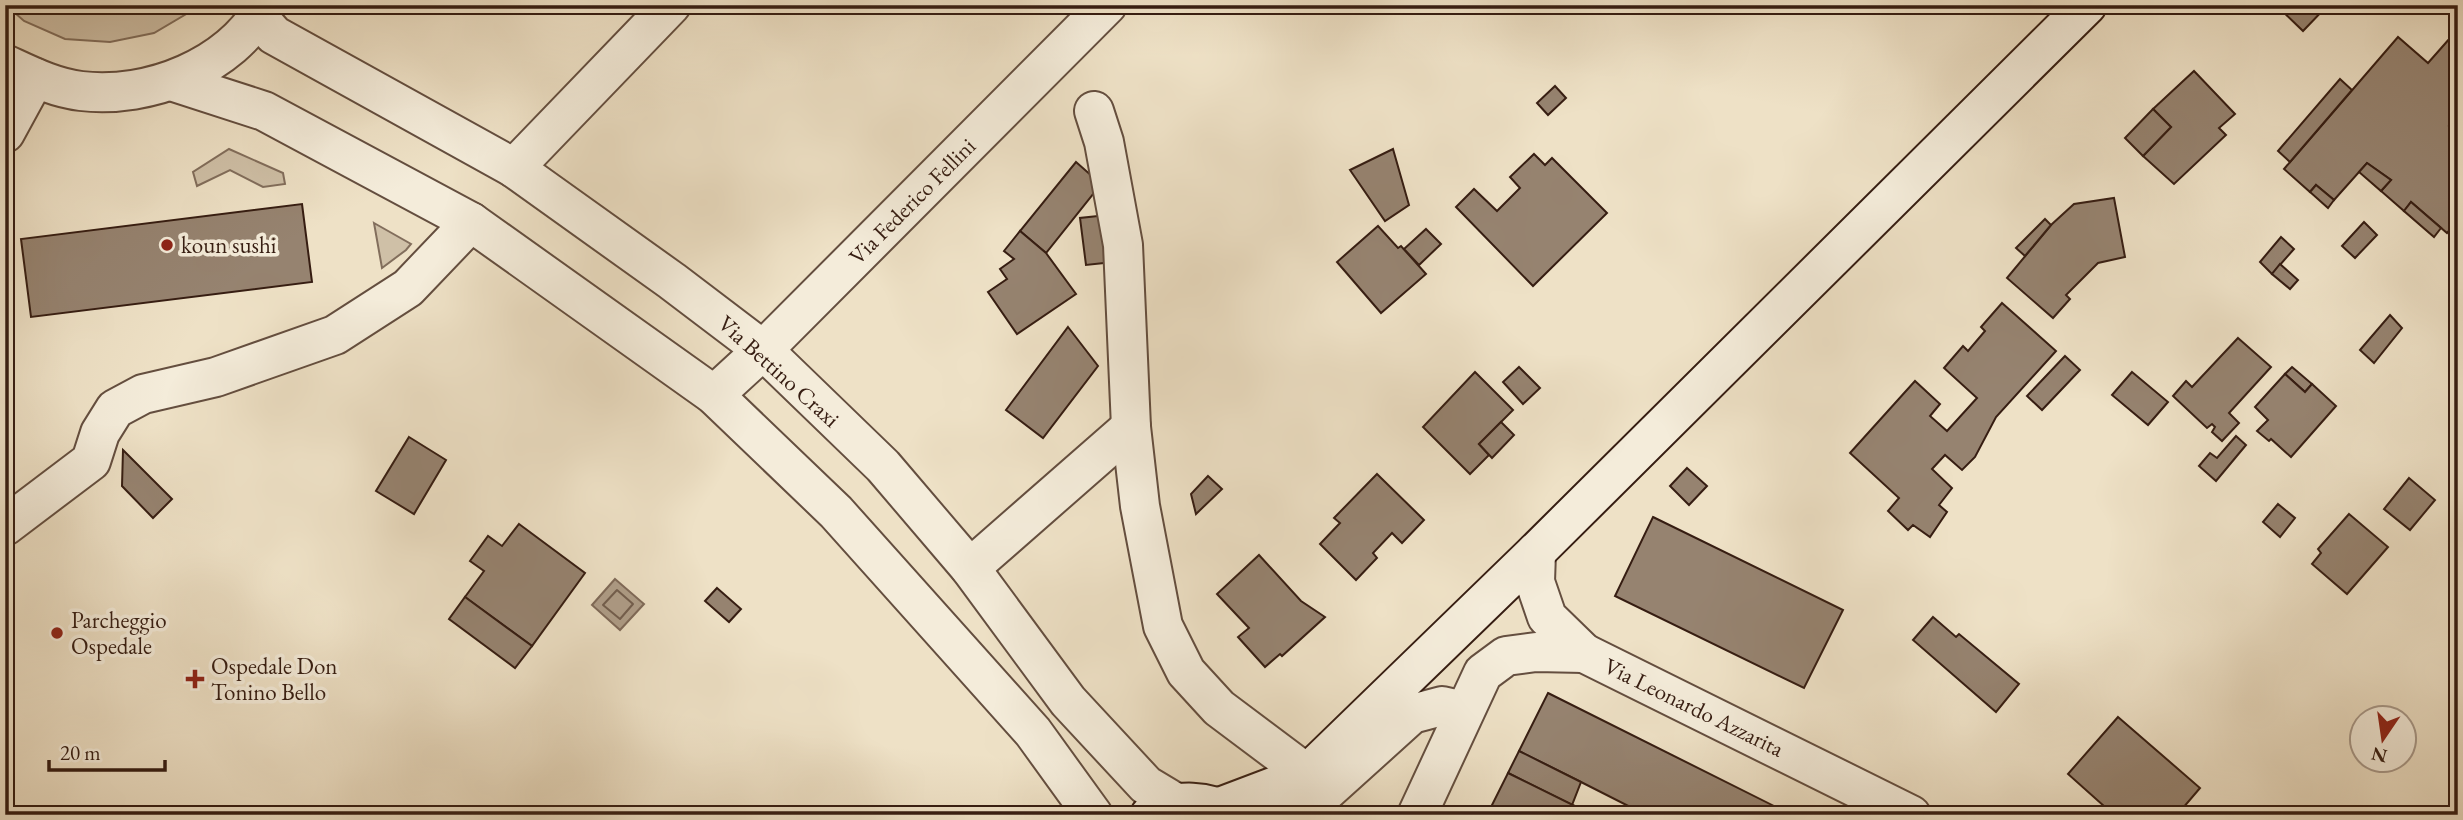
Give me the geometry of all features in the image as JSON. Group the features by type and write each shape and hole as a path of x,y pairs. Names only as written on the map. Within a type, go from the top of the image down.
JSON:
{"street":[{"path":"514,168 671,5"},
{"name":"Via Federico Fellini","path":"715,395 1107,5"},
{"path":"1286,815 1307,774 1536,552 2087,5"},
{"path":"5,134 20,71 80,91 126,92 171,82 219,56 262,11"},
{"name":"Via Bettino Craxi","path":"262,11 274,35 514,168 763,350 883,466 970,568 1068,701 1146,785 1163,809"},
{"path":"171,82 264,111 471,222 715,395 854,531 1033,732 1093,815"},
{"path":"1094,111 1104,142 1123,245 1131,427 1140,506 1163,626 1186,672 1219,708 1307,774"},
{"path":"5,526 91,461 100,433 116,409 143,394 216,377 335,335 408,288 471,222"},
{"path":"970,568 1131,427"},
{"name":"Via Leonardo Azzarita","path":"1536,552 1535,582 1546,617 1584,653 1910,815"},
{"path":"1417,815 1483,673 1506,656 1536,652 1584,653"},
{"path":"1300,815 1412,714 1442,706 1464,711"},
{"path":"1163,809 1198,802 1227,811 1307,774"}],"shaded area":[{"path":"6,5 197,5 154,33 110,42 65,39 24,21"},
{"path":"229,149 283,173 285,184 263,187 230,170 197,186 193,172"},
{"path":"374,223 411,244 382,268"}],"water":[{"path":"615,579 644,604 620,630 592,605"}],"building":[{"path":"2276,5 2328,5 2303,31"},
{"path":"2458,29 2458,116 2449,126 2458,134 2458,228 2454,225 2447,233 2411,202 2404,211 2381,191 2391,180 2367,163 2334,200 2316,185 2310,192 2284,169 2398,37 2428,63"},
{"path":"2194,71 2235,114 2219,128 2226,135 2174,184 2143,156 2171,127 2153,109"},
{"path":"2340,79 2352,90 2290,162 2278,151"},
{"path":"1555,86 1566,98 1548,115 1537,103"},
{"path":"2153,109 2171,127 2143,156 2125,138"},
{"path":"1393,149 1409,205 1385,221 1350,170"},
{"path":"1534,154 1545,165 1552,158 1607,213 1533,286 1456,207 1474,189 1497,211 1520,188 1510,177"},
{"path":"1076,162 1101,184 1046,253 1020,231"},
{"path":"2367,163 2391,180 2381,191 2359,172"},
{"path":"2316,185 2334,200 2328,208 2310,192"},
{"path":"2114,198 2125,257 2098,263 2066,295 2070,299 2053,318 2007,278 2051,225 2074,204"},
{"path":"2411,202 2441,228 2434,237 2404,211"},
{"path":"302,204 312,282 31,317 21,239"},
{"path":"1107,215 1113,262 1086,265 1080,218"},
{"path":"2045,219 2051,225 2025,256 2016,248"},
{"path":"2364,222 2377,235 2355,258 2342,246"},
{"path":"1378,226 1398,248 1401,246 1426,274 1381,313 1337,262"},
{"path":"1426,229 1441,244 1419,265 1404,249"},
{"path":"1020,231 1046,253 1076,294 1017,334 988,292 1007,279 1000,269 1014,259 1004,251"},
{"path":"2281,237 2294,249 2272,274 2260,262"},
{"path":"2280,264 2298,280 2290,289 2272,274"},
{"path":"2002,303 2056,351 1996,417 1975,457 1962,470 1945,455 1932,469 1952,488 1939,505 1947,512 1930,537 1913,525 1908,530 1888,511 1899,498 1850,453 1915,381 1940,404 1930,416 1947,431 1977,398 1944,368 1963,346 1968,351 1985,331 1981,327"},
{"path":"2390,315 2402,328 2374,363 2360,350"},
{"path":"1068,327 1098,366 1043,438 1006,410"},
{"path":"2238,338 2271,367 2229,413 2239,423 2222,441 2212,432 2215,427 2212,424 2207,428 2173,396 2186,381 2192,387"},
{"path":"2065,356 2080,370 2042,410 2027,396"},
{"path":"1519,367 1540,388 1523,404 1503,382"},
{"path":"2292,367 2312,384 2305,392 2285,374"},
{"path":"1475,372 1513,410 1479,444 1489,455 1470,474 1423,427"},
{"path":"2132,372 2168,402 2148,425 2112,395"},
{"path":"2285,374 2305,392 2312,384 2336,406 2291,457 2271,439 2269,441 2257,431 2268,420 2255,407"},
{"path":"1501,422 1514,435 1492,458 1479,444"},
{"path":"2236,436 2246,445 2216,481 2199,466 2210,453 2217,458"},
{"path":"409,437 446,460 414,514 376,491"},
{"path":"123,450 172,499 153,518 122,486"},
{"path":"1687,468 1707,486 1689,505 1670,486"},
{"path":"1377,474 1424,520 1402,543 1392,533 1373,553 1377,558 1356,580 1320,544 1340,523 1334,518"},
{"path":"1208,476 1222,489 1196,514 1191,494"},
{"path":"2409,478 2435,500 2410,530 2384,509"},
{"path":"2278,504 2295,518 2280,537 2263,522"},
{"path":"2349,514 2388,547 2347,594 2312,564 2321,553 2318,549"},
{"path":"1653,517 1843,610 1804,688 1615,596"},
{"path":"519,524 585,573 532,646 465,597 484,571 470,561 488,536 502,546"},
{"path":"1259,555 1301,601 1325,617 1282,656 1280,654 1265,667 1238,637 1249,628 1217,594"},
{"path":"717,588 741,609 729,622 705,601"},
{"path":"465,597 532,646 515,668 449,619"},
{"path":"1933,617 1956,637 1959,634 2019,684 1996,712 1913,640"},
{"path":"1548,693 1792,815 1646,815 1519,751"},
{"path":"2118,717 2200,788 2177,815 2114,815 2068,774"},
{"path":"1519,751 1581,782 1572,805 1508,773"},
{"path":"1508,773 1581,809 1578,815 1487,815"}],"place":[{"name":"koun sushi","path":"167,245"},
{"name":"Parcheggio Ospedale","path":"57,633"},
{"name":"Ospedale Don Tonino Bello","path":"195,679"}]}
